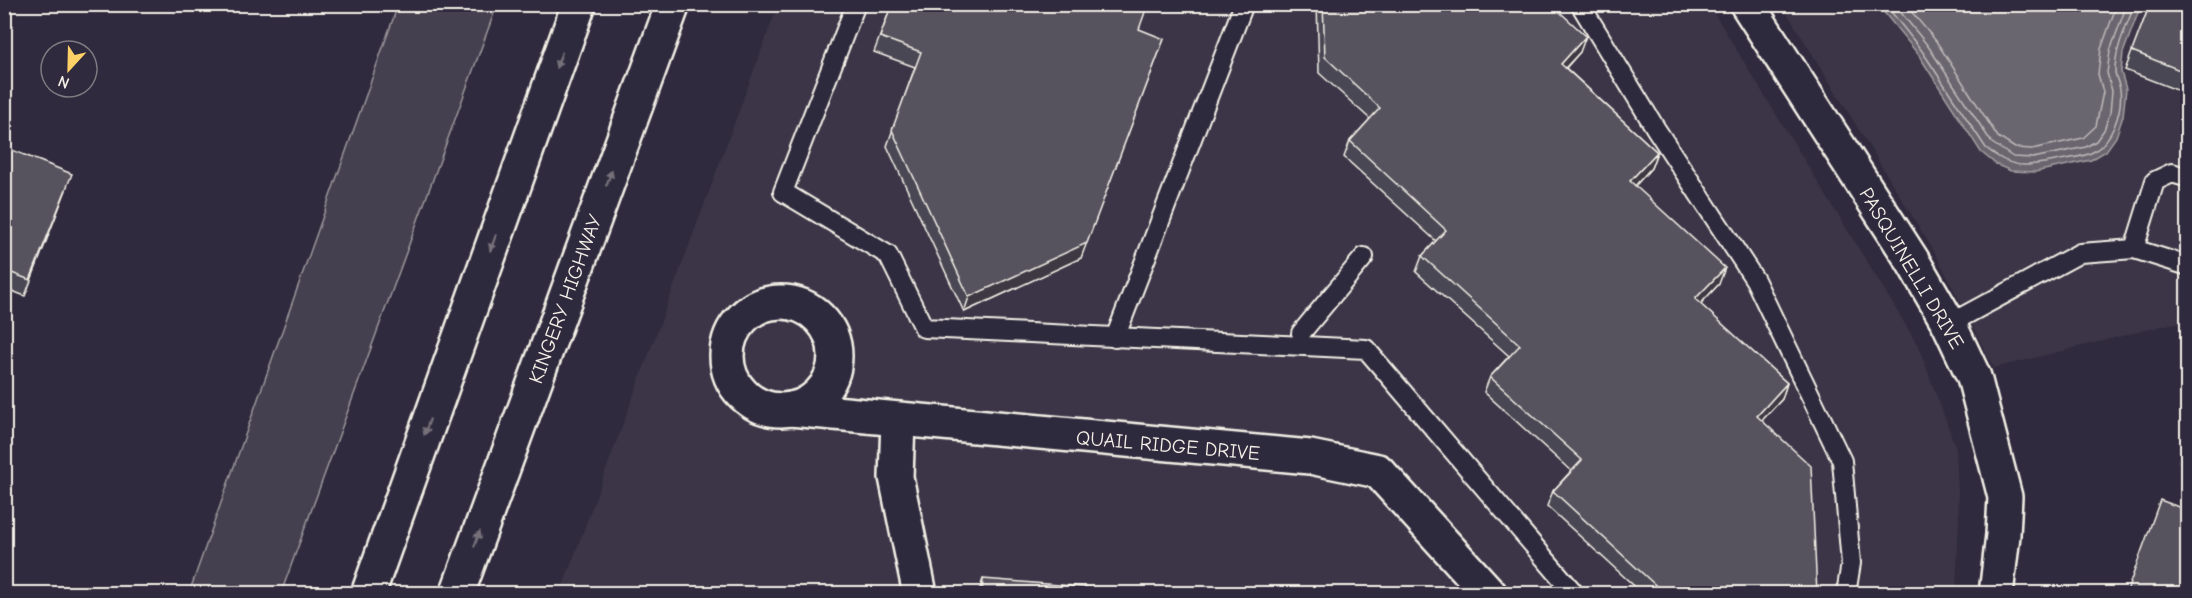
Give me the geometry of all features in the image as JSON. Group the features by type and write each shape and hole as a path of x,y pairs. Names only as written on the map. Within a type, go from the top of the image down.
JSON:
{"main road":[{"path":"368,594 579,4"},
{"name":"KINGERY HIGHWAY","path":"457,594 673,4"},
{"name":"PASQUINELLI DRIVE","path":"1747,4 1912,260 1949,324 1974,377 2005,497 1996,594"},
{"name":"QUAIL RIDGE DRIVE","path":"791,410 1310,457 1378,471 1490,594"},
{"path":"898,421 896,477 920,594"}],"lane":[{"path":"856,4 783,192 888,255 924,328 1366,349 1575,594"},
{"path":"1115,338 1244,4"},
{"path":"1580,4 1755,280 1842,461 1851,563 1846,594"},
{"path":"2134,249 2155,181 2172,173 2187,178"},
{"path":"1949,324 2080,253 2134,249 2187,266"},
{"path":"1301,333 1364,258"}],"shaded area":[{"path":"398,5 497,5 281,593 189,593"},
{"path":"778,5 1709,5 1918,345 1956,448 1959,517 1956,593 560,594"},
{"path":"1782,5 2187,5 2187,328 2174,323 1994,368 1935,253"}],"water":[{"path":"1878,5 2141,5 2123,53 2121,72 2126,89 2123,116 2116,137 2106,151 2091,160 2035,172 2011,171 1997,165 1981,152 1918,54"}],"building":[{"path":"892,4 1148,4 1139,29 1164,39 1087,243 969,297 892,130 921,52 880,37"},
{"path":"1323,4 1551,4 1586,36 1561,64 1657,152 1630,181 1725,268 1695,299 1787,383 1757,416 1811,466 1817,594 1665,594 1553,491 1582,460 1490,377 1520,345 1422,256 1446,230 1350,141 1380,108 1325,57"},
{"path":"2150,4 2187,4 2187,73 2132,51"},
{"path":"7,148 72,174 30,280 4,270 4,155"},
{"path":"2160,500 2187,510 2187,594 2126,594"},
{"path":"983,579 1121,590 1121,594 982,594"}]}
